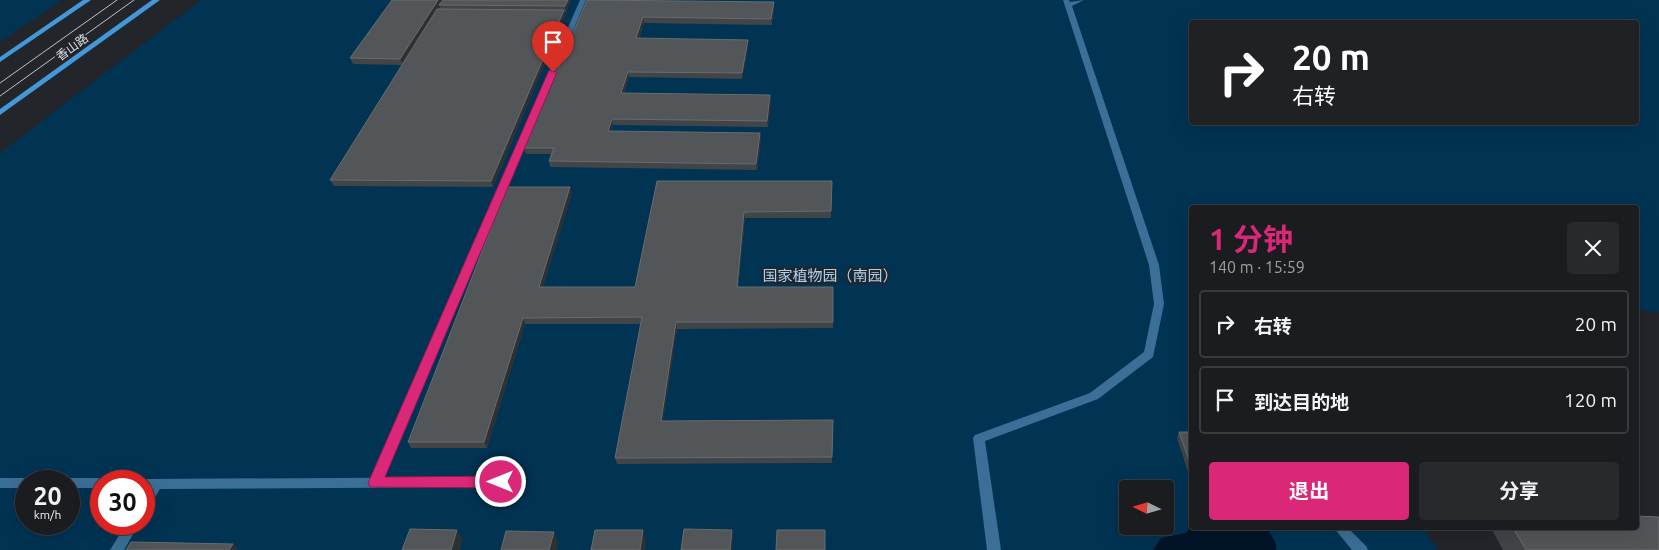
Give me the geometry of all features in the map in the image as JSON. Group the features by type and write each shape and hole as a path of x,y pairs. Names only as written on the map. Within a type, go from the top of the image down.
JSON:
{"street":[{"name":"香山路","path":"0,60 88,0"},
{"name":"香山路","path":"0,113 156,0"},
{"path":"375,483 583,0"},
{"path":"994,550 979,438 1094,396 1149,354 1159,304 1154,265 1067,2 1081,0"},
{"path":"155,484 501,482"},
{"path":"0,483 15,483"},
{"path":"1342,530 1361,550"},
{"path":"117,550 126,535"}],"green space":[{"path":"0,0 62,0 0,42"},
{"name":"国家植物园（南园）","path":"201,0 1659,0 1659,312 1639,310 1639,205 1189,205 1189,530 1425,530 1437,550 0,550 0,153"}],"shaded area":[{"path":"1189,528 1189,530 1268,530 1276,544 1276,550 1153,550 1161,538 1186,533"}],"building":[{"path":"392,0 438,0 400,59 350,58"},
{"path":"443,0 568,0 565,6 439,5"},
{"path":"587,0 774,2 771,19 643,17 636,38 748,40 742,73 628,72 621,93 770,95 767,121 612,119 608,131 760,133 756,164 549,161 554,148 524,148"},
{"path":"437,9 564,10 491,181 330,180"},
{"path":"657,181 832,181 831,211 744,212 737,287 833,287 833,322 676,322 661,421 833,420 832,457 615,458 642,317 523,318 484,442 408,442 507,187 570,187 539,287 635,287"},
{"path":"1179,432 1189,432 1189,460"},
{"path":"1639,516 1659,517 1659,550 1526,550 1514,530 1639,530"},
{"path":"410,529 457,530 451,550 402,550"},
{"path":"684,529 732,530 730,550 681,550"},
{"path":"595,530 643,530 640,550 591,550"},
{"path":"777,530 825,530 825,550 776,550"},
{"path":"506,531 554,532 549,550 501,550"},
{"path":"131,542 233,544 229,550 126,550"}],"tram line":[{"path":"0,83 117,0"},
{"path":"0,96 134,0"}],"route":[{"path":"501,482 375,483 553,72"}]}
